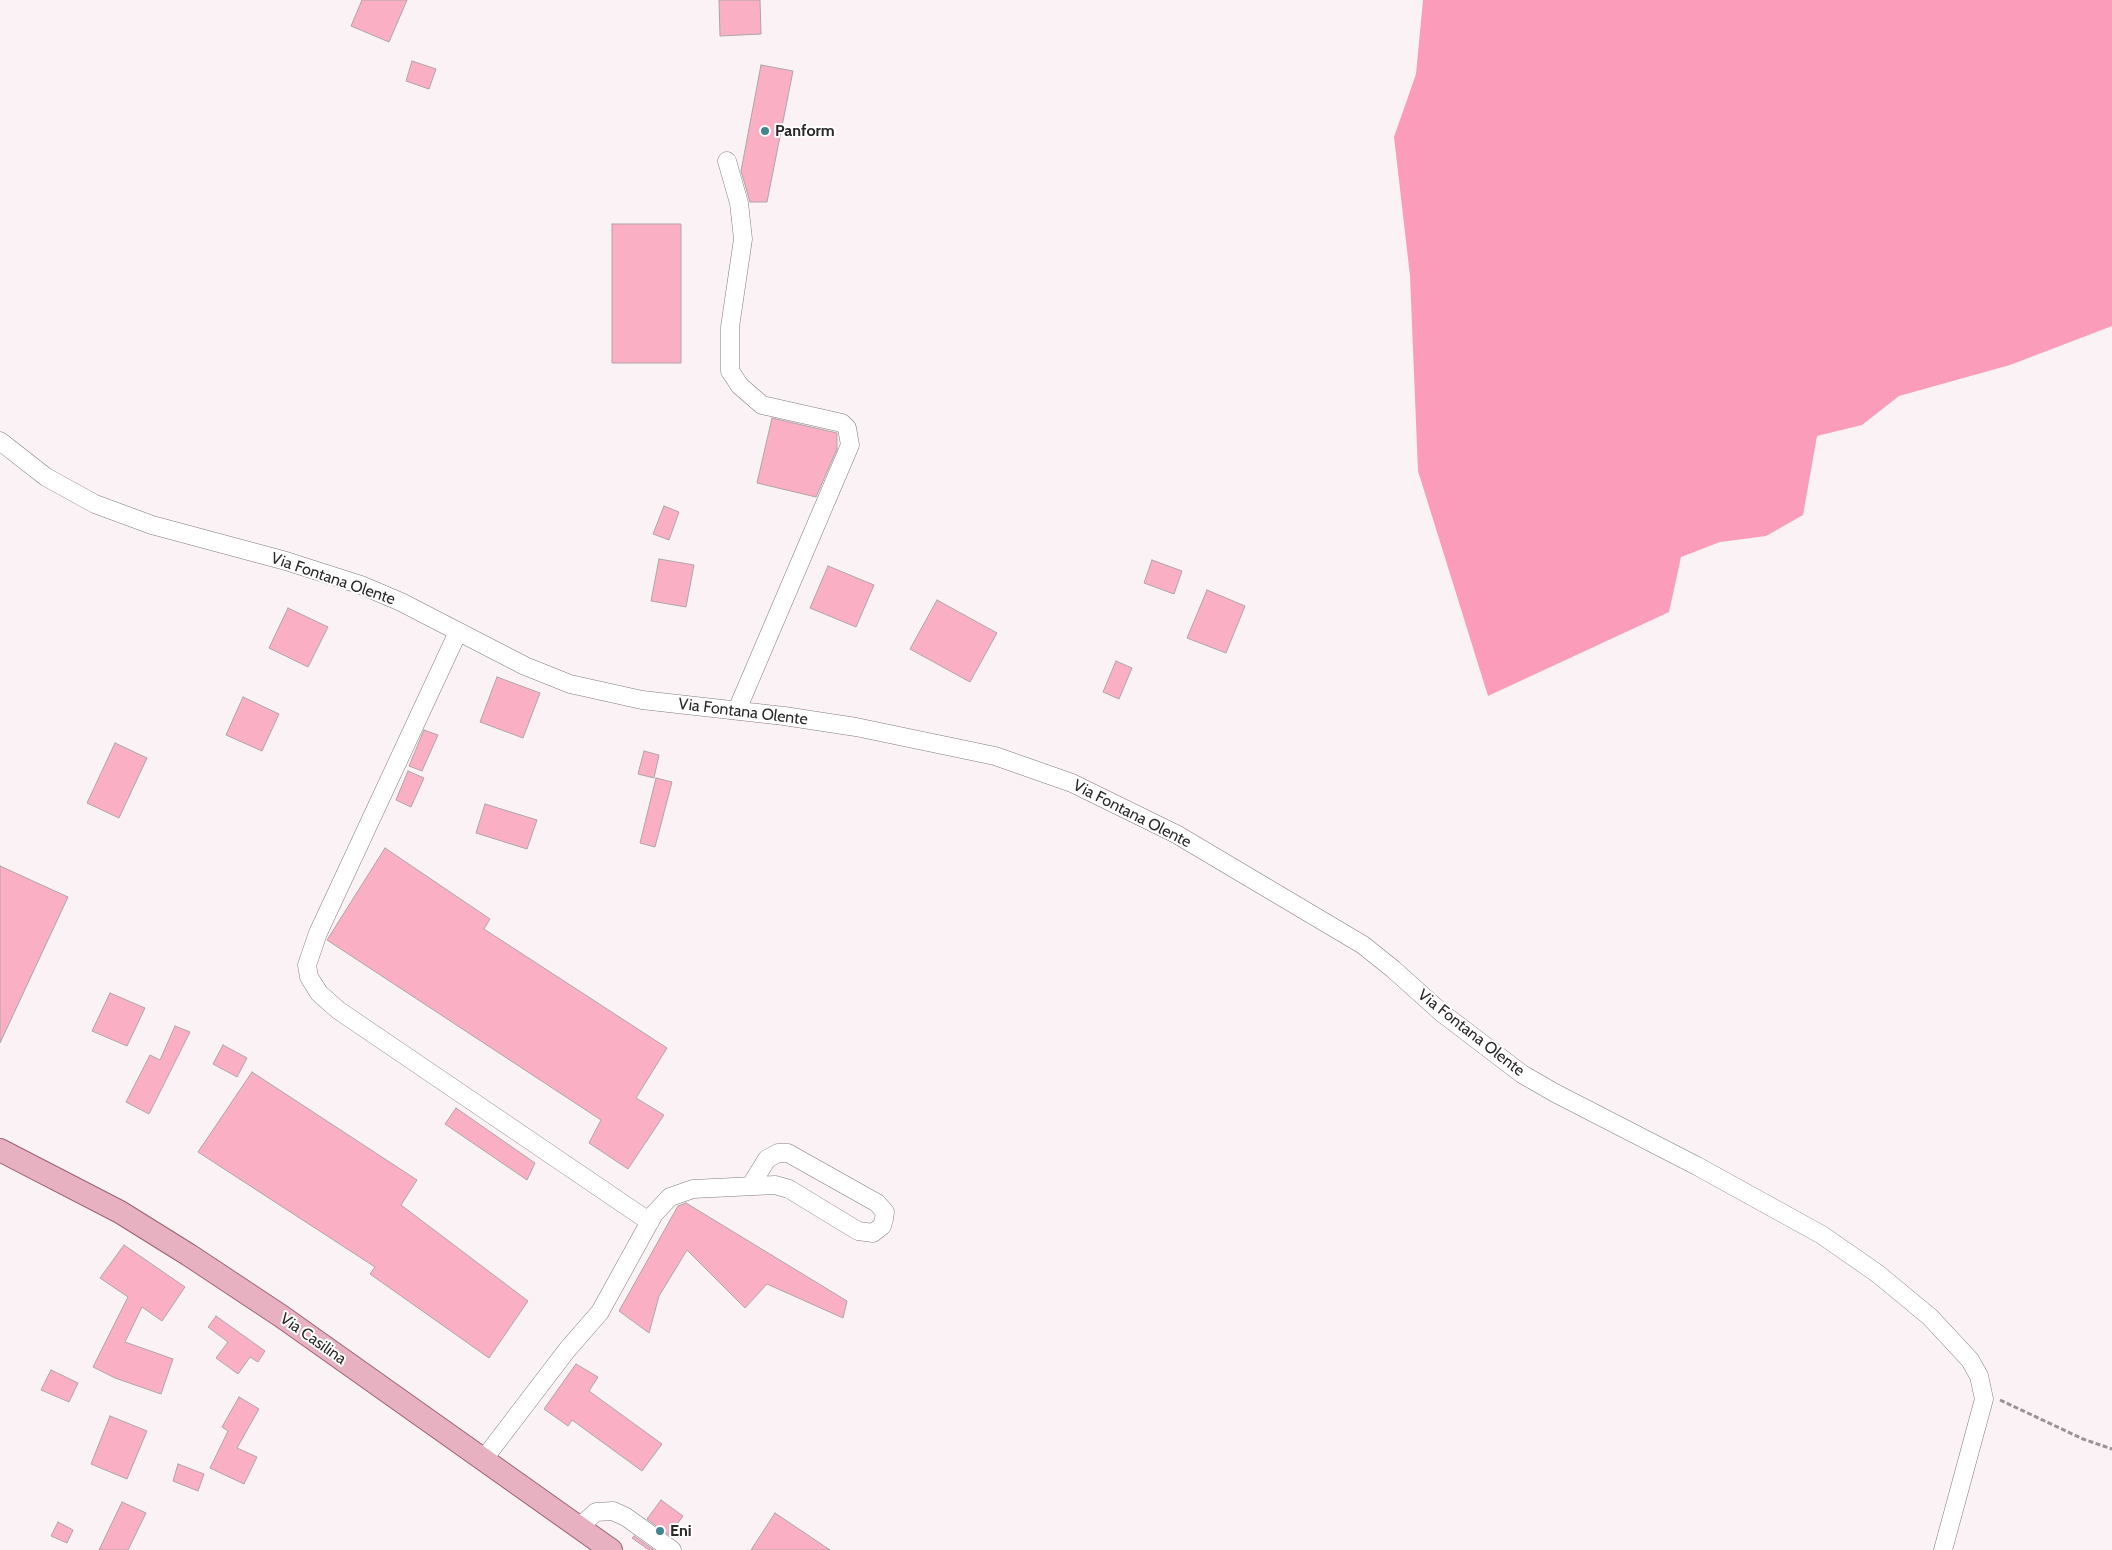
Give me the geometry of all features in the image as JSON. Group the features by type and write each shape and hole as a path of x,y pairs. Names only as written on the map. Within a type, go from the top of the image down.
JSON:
{"main road":[{"name":"Via Casilina","path":"0,1150 98,1200 169,1242 281,1316 611,1550"}],"street":[{"path":"727,161 739,203 743,238 730,327 730,370 740,386 762,405 842,423 847,428 850,445 737,710"},
{"name":"Via Fontana Olente","path":"0,441 46,477 95,504 152,525 279,559 346,580 395,600 525,666 582,688 642,700 737,710 856,727 995,756 1072,783 1176,834 1363,945 1442,1013 1522,1074 1555,1094 1747,1193 1846,1250 1913,1302 1960,1347 1975,1368 1983,1393 1981,1417 1943,1550"},
{"path":"458,632 318,933 307,965 309,977 320,994 338,1010 650,1222"},
{"path":"483,1460 567,1350 600,1312 650,1222 660,1207 676,1194 693,1189 775,1185 789,1189 866,1234 878,1231 884,1219 885,1212 877,1203 788,1153 778,1153 767,1159 751,1185"},
{"path":"579,1527 596,1512 613,1511 626,1516 672,1550"}],"path":[{"path":"1983,1393 2083,1439 2112,1449"}],"shaded area":[{"path":"1423,0 2112,0 2112,326 2010,365 1899,396 1862,425 1817,436 1803,515 1766,536 1720,542 1681,557 1669,612 1488,696 1418,471 1410,276 1394,137 1416,74"}],"building":[{"path":"362,0 407,0 389,42 351,26"},
{"path":"719,0 760,0 761,34 720,36"},
{"path":"412,61 436,69 429,89 406,81"},
{"path":"761,65 793,71 767,202 750,202 741,171"},
{"path":"612,224 681,224 681,363 612,363"},
{"path":"772,418 837,433 837,449 816,497 757,483"},
{"path":"664,506 679,512 669,540 653,534"},
{"path":"659,559 694,565 686,607 651,601"},
{"path":"1152,560 1182,571 1174,594 1144,583"},
{"path":"828,566 874,585 856,627 810,608"},
{"path":"1207,590 1245,606 1226,653 1187,638"},
{"path":"937,600 997,633 970,682 910,649"},
{"path":"288,608 328,627 308,667 269,648"},
{"path":"1116,661 1132,668 1119,699 1103,692"},
{"path":"497,677 540,693 523,738 480,722"},
{"path":"243,697 279,714 262,751 226,735"},
{"path":"424,730 438,735 422,771 409,766"},
{"path":"115,743 147,758 119,818 87,803"},
{"path":"644,751 659,755 654,778 638,774"},
{"path":"408,771 424,778 411,807 396,800"},
{"path":"656,778 672,782 655,847 640,843"},
{"path":"485,804 537,820 527,849 476,833"},
{"path":"385,848 490,919 484,929 667,1048 636,1098 664,1115 628,1169 589,1143 601,1120 327,940"},
{"path":"0,866 68,897 0,1043"},
{"path":"110,993 145,1008 127,1046 92,1031"},
{"path":"175,1026 190,1032 149,1114 126,1102 150,1055 160,1060"},
{"path":"223,1045 247,1058 237,1077 213,1064"},
{"path":"252,1072 417,1180 401,1205 528,1301 489,1358 370,1274 375,1267 198,1152"},
{"path":"456,1108 535,1163 527,1180 445,1124"},
{"path":"686,1203 847,1301 843,1318 767,1284 745,1308 687,1250 659,1296 649,1333 619,1311 678,1206"},
{"path":"124,1245 185,1287 162,1321 142,1307 125,1342 173,1359 161,1394 115,1378 93,1367 128,1297 100,1278"},
{"path":"216,1316 265,1351 258,1362 250,1357 238,1374 216,1358 228,1342 208,1327"},
{"path":"576,1364 598,1377 589,1391 662,1444 642,1471 572,1420 568,1426 544,1409"},
{"path":"51,1370 78,1383 69,1402 41,1390"},
{"path":"239,1397 259,1409 237,1448 257,1457 244,1484 210,1468 228,1431 222,1427"},
{"path":"110,1416 147,1431 127,1479 91,1464"},
{"path":"178,1464 204,1474 198,1491 173,1481"},
{"path":"661,1500 683,1516 669,1535 647,1519"},
{"path":"122,1502 146,1513 128,1550 99,1550"},
{"path":"775,1513 830,1550 751,1550"},
{"path":"58,1522 73,1530 67,1543 51,1536"},
{"path":"634,1536 654,1550 649,1550 632,1538"}],"place":[{"name":"Panform","path":"765,131"},
{"name":"Eni","path":"660,1531"}]}
